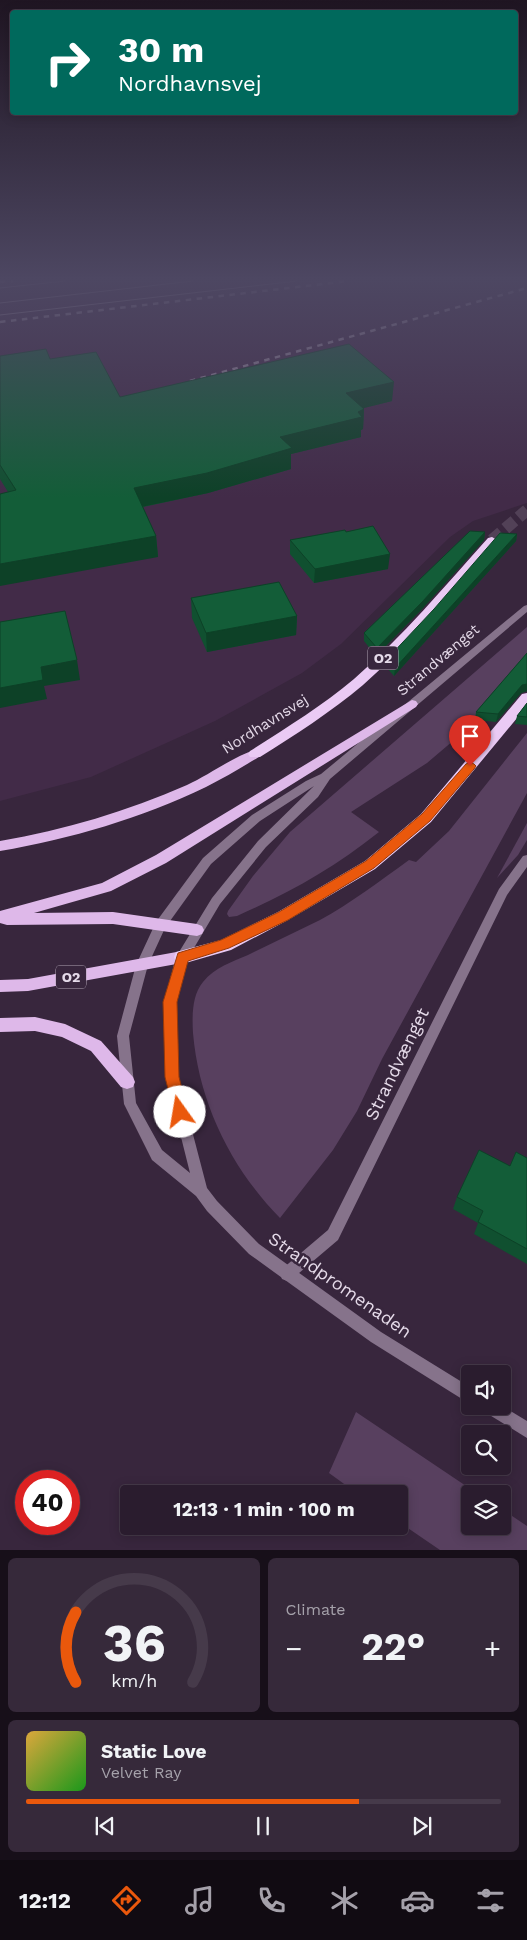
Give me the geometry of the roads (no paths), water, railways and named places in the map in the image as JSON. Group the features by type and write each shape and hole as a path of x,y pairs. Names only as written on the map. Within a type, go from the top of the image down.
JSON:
{"highway":[{"name":"Nordhavnsvej","path":"254,754 295,729 358,683 397,645 492,540"},
{"name":"O2","path":"182,957 225,945 275,920 370,865 426,818 527,697"}],"main road":[{"path":"0,918 106,887 161,859 412,704"},
{"name":"Nordhavnsvej","path":"0,846 33,842 112,820 202,783 254,754"},
{"path":"0,918 112,918 197,930"},
{"name":"O2","path":"0,986 28,985 182,957"},
{"path":"0,1024 35,1024 65,1031 96,1046 127,1082"}],"street":[{"name":"Strandvænget","path":"142,965 160,925 207,862 256,818 310,784 325,777 527,608"},
{"name":"Strandvænget","path":"182,957 216,901 262,844 314,794 325,777"},
{"name":"Strandvænget","path":"288,1274 333,1235 502,892 527,859"},
{"name":"Strandpromenaden","path":"182,957 170,1002 172,1077 201,1191"},
{"name":"Strandpromenaden","path":"142,965 123,1036 130,1104 158,1155 201,1191 212,1206 254,1249 376,1337 461,1390"},
{"path":"503,1415 527,1430"}],"tunnel":[{"path":"492,540 527,510"}],"railway":[{"path":"190,381 290,353"}]}
